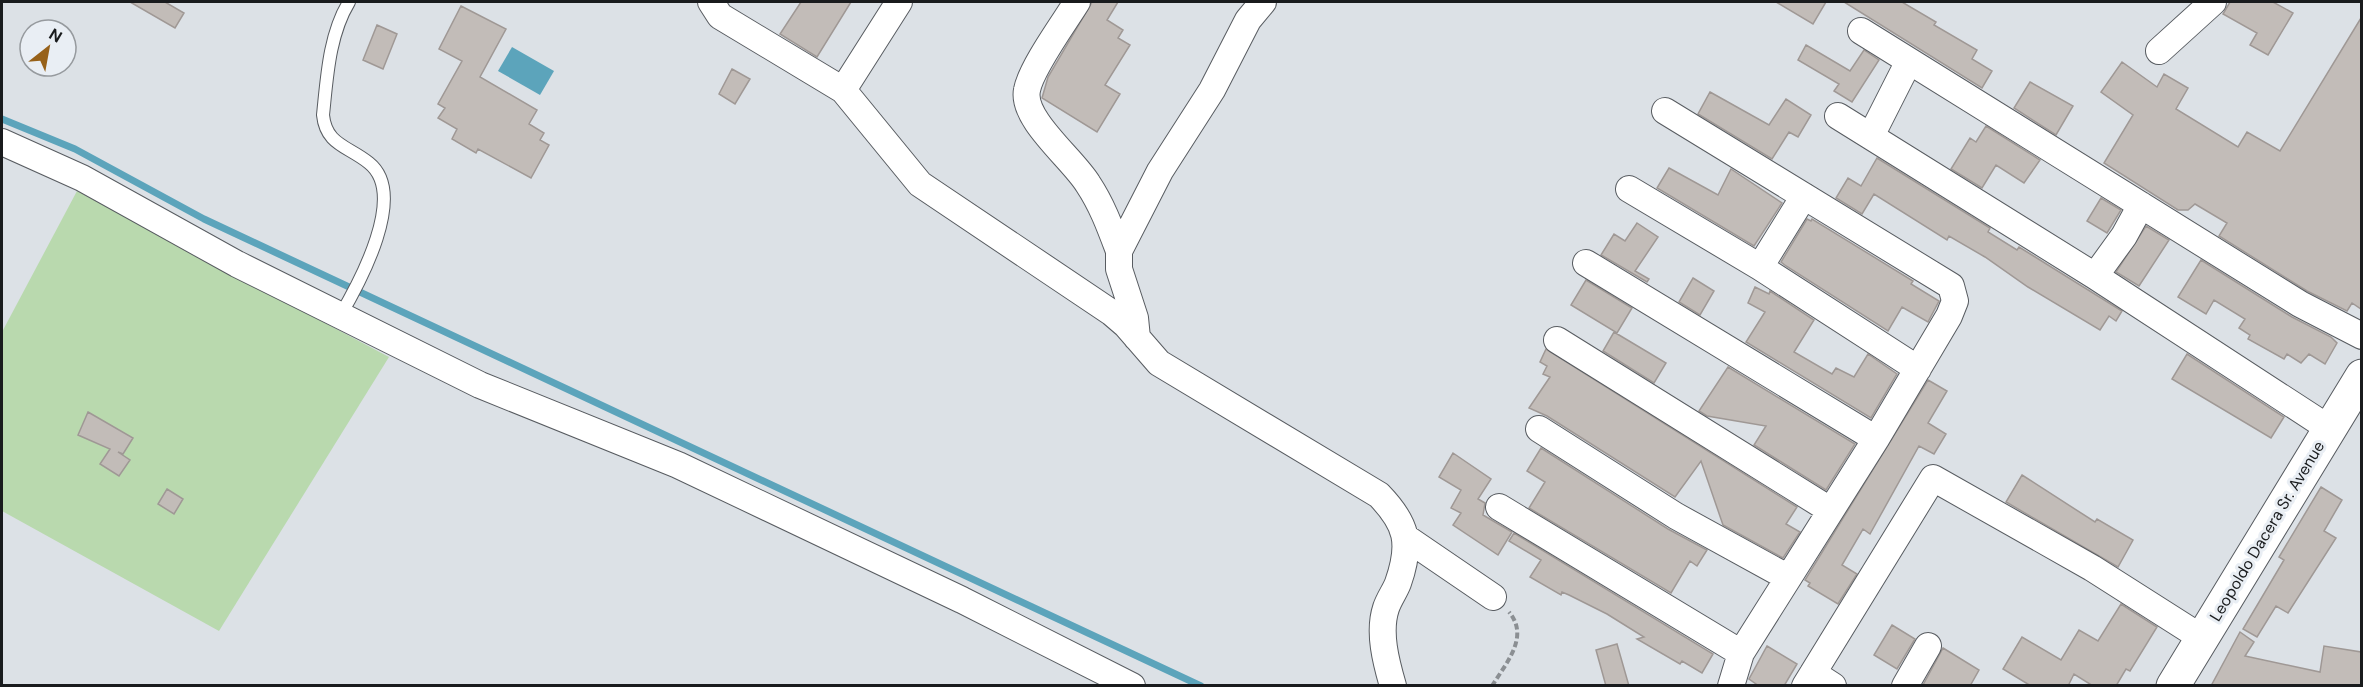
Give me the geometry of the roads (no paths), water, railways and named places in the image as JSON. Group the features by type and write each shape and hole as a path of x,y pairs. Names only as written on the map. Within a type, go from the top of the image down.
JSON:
{"main road":[{"name":"Leopoldo Dacera Sr. Avenue","path":"2173,686 2361,376"}],"street":[{"path":"711,2 720,16 843,90 920,184 1112,313 1159,363 1379,495 1395,511 1404,528 1406,552 1398,582 1386,609 1383,632 1387,666 1394,686"},
{"path":"843,90 899,2"},
{"path":"1077,2 1027,86 1026,98 1041,127 1087,181 1103,209 1119,251 1119,269 1135,318 1137,338"},
{"path":"1119,251 1160,171 1212,90 1248,20 1263,2"},
{"path":"2159,51 2213,2"},
{"path":"1861,32 2300,304 2361,336"},
{"path":"1871,136 1909,61"},
{"path":"1665,111 1951,286 1955,292 1953,307 1918,369 1741,653 1731,686"},
{"path":"1838,116 2095,276 2330,429"},
{"path":"2,142 82,178 237,264 344,310 480,385 678,465 962,600 1132,686"},
{"path":"1629,189 1760,267 1918,369"},
{"path":"1760,267 1804,196"},
{"path":"2095,276 2124,236 2141,205"},
{"path":"1586,263 1876,439"},
{"path":"1557,340 1830,510"},
{"path":"1539,429 1676,516 1787,577"},
{"path":"1817,681 1933,478 2092,568 2202,638"},
{"path":"1499,507 1741,653"},
{"path":"1405,537 1493,597"},
{"path":"1905,686 1928,646"}],"lane":[{"path":"344,310 380,229 384,200 382,180 371,164 328,135 323,115 334,35 340,17 349,2"}],"water":[{"path":"512,47 554,71 540,95 498,71"}],"waterway":[{"path":"2,119 75,149 204,219 1201,686"}]}
